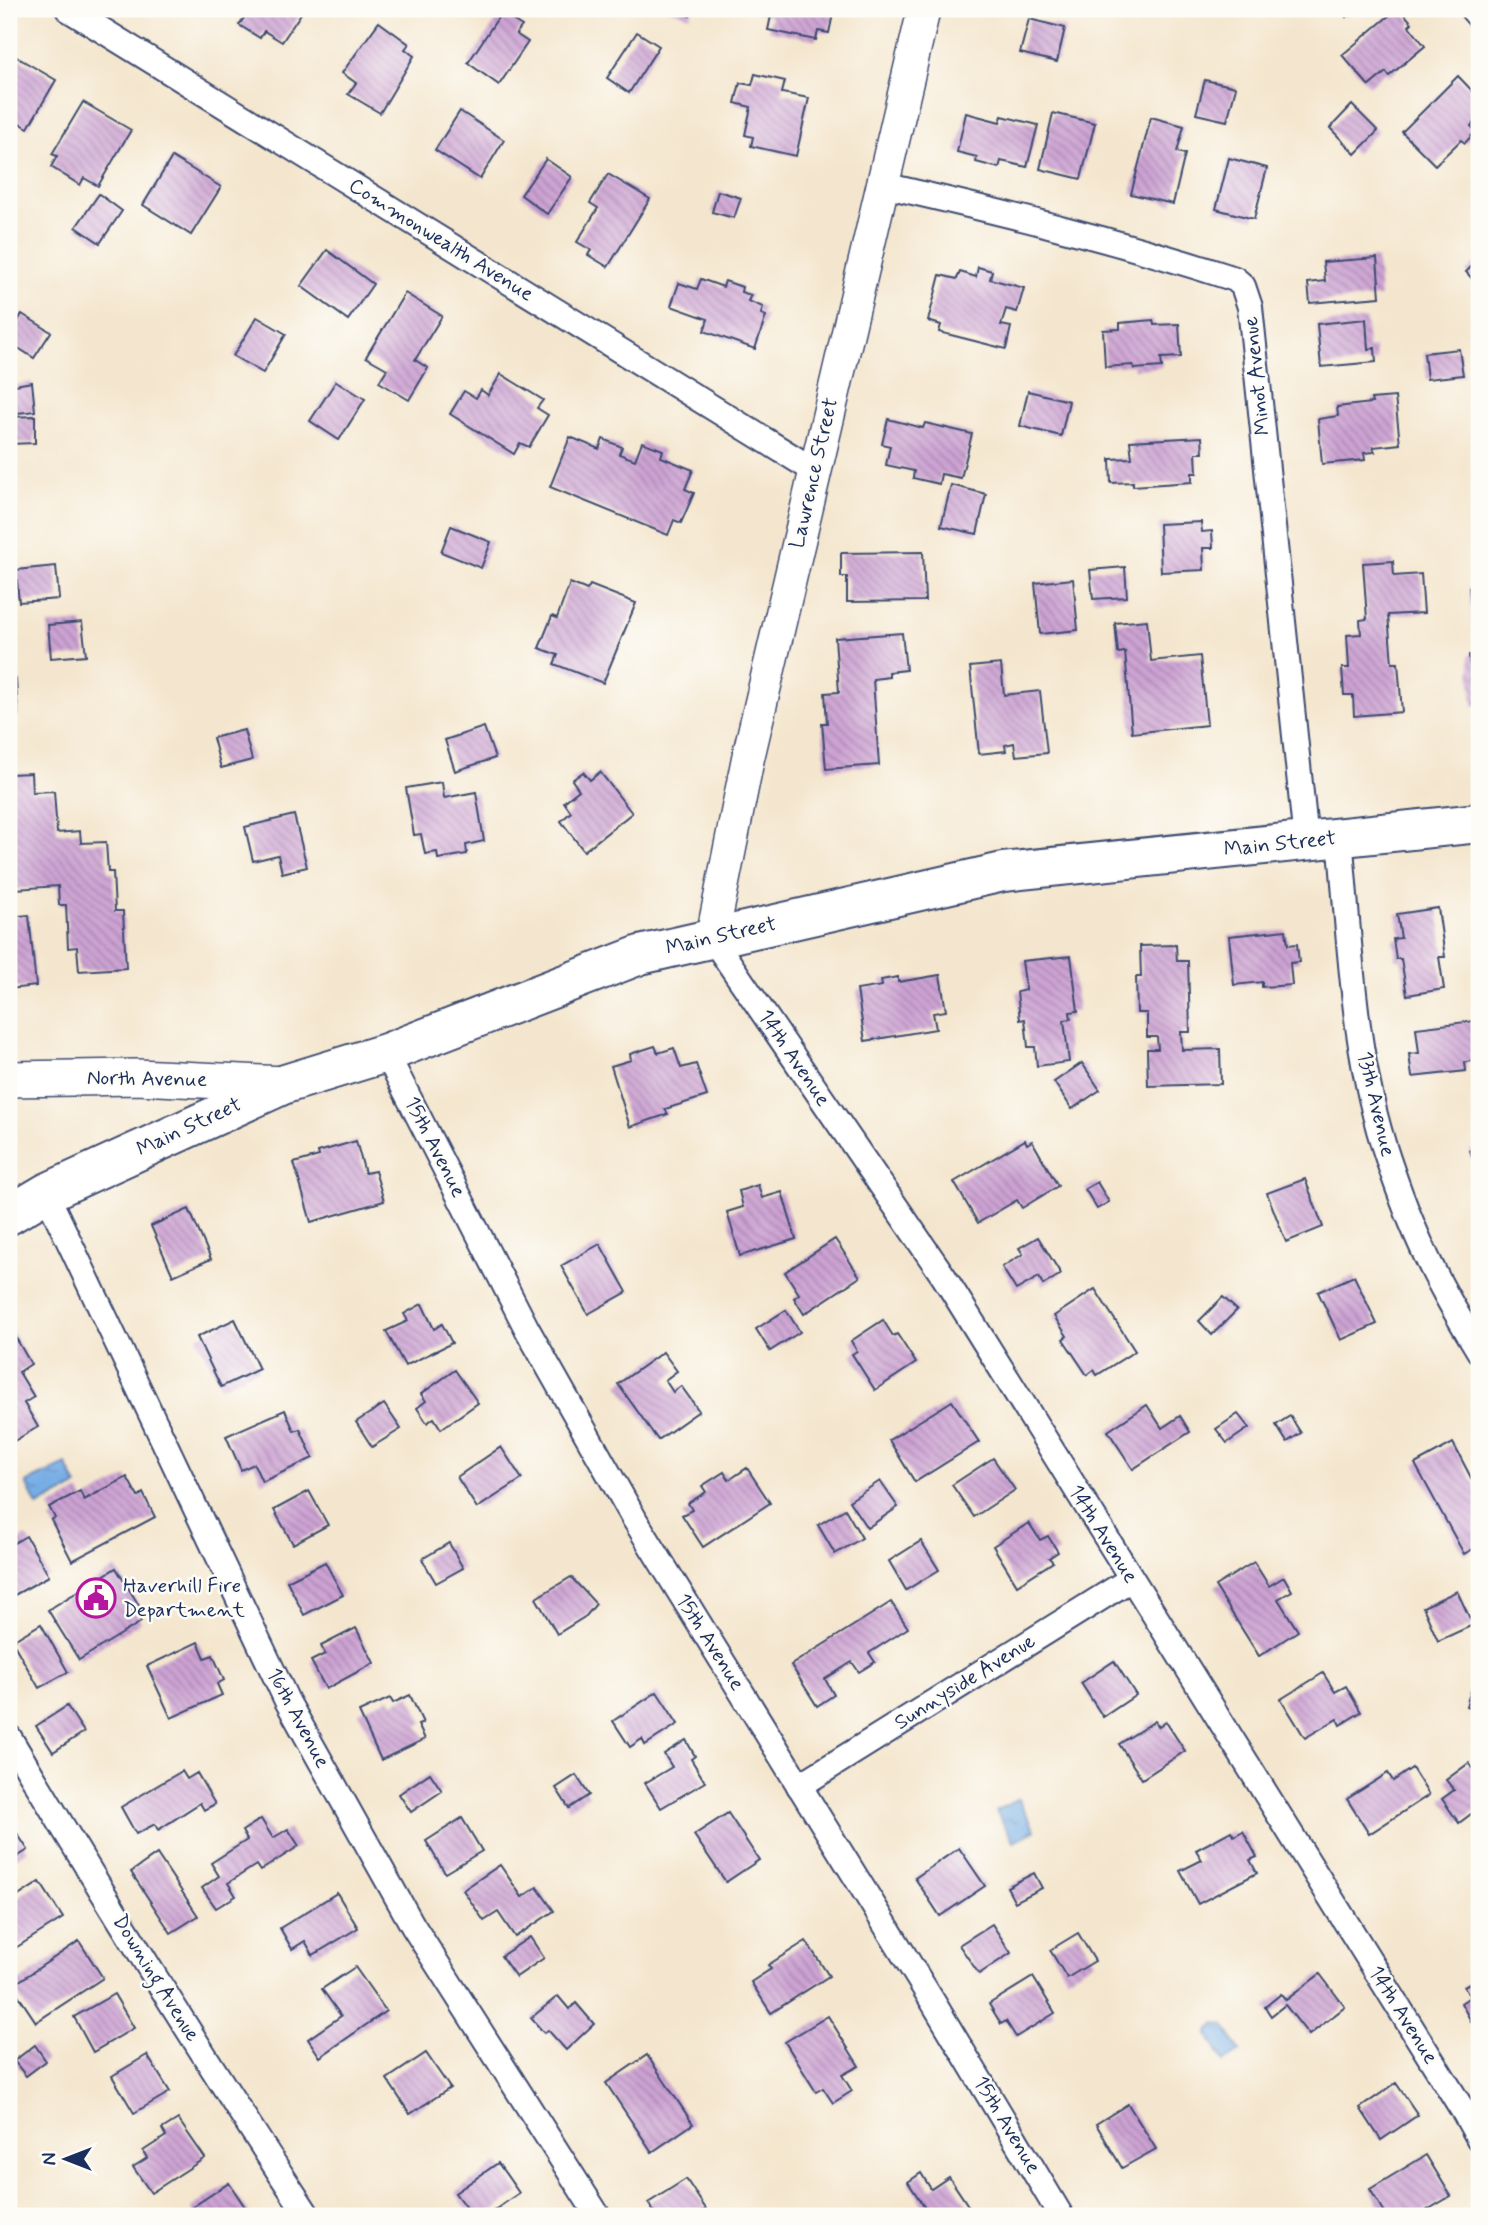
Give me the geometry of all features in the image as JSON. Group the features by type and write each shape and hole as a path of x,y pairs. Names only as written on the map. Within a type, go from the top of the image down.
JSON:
{"main road":[{"name":"Main Street","path":"9,1215 46,1193 285,1084 386,1053 640,955 1003,872 1479,822"},
{"name":"North Avenue","path":"9,1079 137,1077 285,1084"}],"street":[{"name":"Commonwealth Avenue","path":"68,9 815,471"},
{"name":"Lawrence Street","path":"712,938 748,758 924,9"},
{"path":"1472,9 1479,17"},
{"name":"Minot Avenue","path":"883,185 993,210 1133,247 1235,279 1243,286 1250,307 1323,839"},
{"name":"13th Avenue","path":"1323,839 1362,1051 1387,1157 1443,1290 1479,1351"},
{"name":"14th Avenue","path":"712,938 944,1277 1479,2139"},
{"name":"15th Avenue","path":"386,1053 534,1341 635,1520 933,2001 1062,2216"},
{"name":"16th Avenue","path":"46,1193 287,1701 413,1926 598,2216"},
{"name":"Sunnyside Avenue","path":"799,1786 1131,1579"},
{"name":"Downing Avenue","path":"9,1737 80,1857 308,2216"}],"water":[{"path":"66,1464 77,1486 37,1506 26,1483"},
{"path":"1018,1799 1035,1830 1014,1842 996,1811"},
{"path":"1216,2024 1224,2025 1240,2052 1224,2062 1208,2035"}],"building":[{"path":"250,9 304,9 282,42 264,31 260,38 239,25"},
{"path":"668,9 693,9 690,16"},
{"path":"743,9 834,9 829,33 818,31 816,40 768,30 771,16"},
{"path":"1054,9 1078,9 1077,15"},
{"path":"1339,9 1356,9 1346,17"},
{"path":"1397,9 1412,23 1409,26 1425,46 1389,76 1386,72 1369,86 1342,55"},
{"path":"501,13 522,26 516,34 528,42 499,85 468,63"},
{"path":"1029,19 1065,28 1057,62 1020,53"},
{"path":"379,22 409,44 405,49 414,56 380,113 348,94 356,83 342,73"},
{"path":"637,32 659,46 629,93 607,78"},
{"path":"13,55 56,80 28,128 9,117 9,63"},
{"path":"755,74 785,81 782,93 809,98 796,156 751,146 753,137 745,135 751,107 735,103 740,83 752,85"},
{"path":"1458,76 1479,98 1479,117 1471,126 1476,131 1465,143 1461,140 1435,165 1402,132"},
{"path":"1205,80 1236,87 1227,121 1196,114"},
{"path":"83,102 131,130 98,186 84,178 80,185 51,167 57,156 52,154"},
{"path":"1352,105 1378,131 1355,154 1330,128"},
{"path":"460,111 504,140 480,179 435,150"},
{"path":"966,113 1000,122 1002,116 1038,125 1027,167 1001,161 999,168 976,162 977,157 957,152"},
{"path":"1053,113 1095,123 1081,179 1040,169"},
{"path":"1151,117 1184,126 1177,152 1185,154 1173,204 1131,194"},
{"path":"172,157 221,187 191,235 143,205"},
{"path":"1229,158 1267,168 1254,219 1216,209"},
{"path":"546,159 572,177 547,214 521,195"},
{"path":"608,174 650,199 608,267 588,255 591,250 577,242 598,208 590,203"},
{"path":"718,191 741,198 734,218 712,212"},
{"path":"99,194 122,211 100,243 76,227"},
{"path":"327,250 373,284 348,320 301,286"},
{"path":"1377,258 1380,297 1310,303 1308,283 1325,281 1323,262"},
{"path":"1479,259 1479,286 1466,272"},
{"path":"978,267 992,271 990,279 1024,288 1017,312 1006,309 1001,325 1011,327 1006,349 939,332 941,325 928,321 940,275 957,279 960,272 976,277"},
{"path":"701,279 723,287 725,281 742,287 741,292 751,295 748,301 763,307 761,314 766,316 755,349 704,331 708,319 671,306 679,283 697,289"},
{"path":"405,293 442,316 415,360 428,368 409,400 379,382 387,369 366,357"},
{"path":"22,314 51,332 34,358 9,342 9,335"},
{"path":"257,317 286,334 263,373 233,356"},
{"path":"1366,319 1368,349 1375,348 1376,362 1321,367 1317,324"},
{"path":"1153,320 1154,325 1179,324 1181,357 1161,358 1162,367 1105,367 1103,330 1120,329 1120,323"},
{"path":"1459,349 1463,375 1427,379 1424,353"},
{"path":"501,374 543,400 537,408 548,415 529,447 520,443 514,454 450,414 464,391 476,398 481,390 488,395"},
{"path":"336,381 365,399 339,440 310,421"},
{"path":"32,382 35,411 9,414 9,386"},
{"path":"1028,391 1069,401 1061,436 1020,426"},
{"path":"1395,397 1400,444 1373,447 1375,452 1364,453 1365,460 1322,464 1318,419 1338,416 1337,407 1372,403 1371,399"},
{"path":"35,416 35,443 9,444 9,417"},
{"path":"888,419 923,428 925,423 972,434 961,478 941,474 939,484 913,478 914,471 886,465 890,446 882,444"},
{"path":"570,437 599,449 603,439 622,447 619,454 635,460 642,442 663,450 661,457 693,470 685,489 694,493 681,523 674,520 668,535 550,487"},
{"path":"1202,437 1203,453 1196,453 1197,473 1192,473 1192,482 1133,486 1133,482 1111,483 1110,459 1132,458 1130,441"},
{"path":"951,485 986,494 977,534 941,526"},
{"path":"1201,522 1202,532 1212,531 1213,548 1203,548 1204,570 1161,572 1159,524"},
{"path":"451,526 491,542 481,568 441,552"},
{"path":"923,552 925,601 847,602 847,577 841,577 841,553"},
{"path":"1393,561 1394,576 1421,574 1424,613 1388,615 1392,663 1398,663 1402,712 1354,716 1353,695 1344,695 1342,668 1349,668 1347,635 1361,634 1360,620 1367,619 1363,563"},
{"path":"56,566 59,599 19,602 16,570"},
{"path":"1125,567 1127,597 1093,599 1090,570"},
{"path":"1073,579 1078,630 1040,634 1035,583"},
{"path":"570,583 587,590 590,585 636,603 603,683 554,664 558,655 539,648 552,616 557,618"},
{"path":"1479,586 1479,706 1473,706 1469,655 1475,654 1469,587"},
{"path":"1147,620 1151,661 1200,656 1207,725 1132,733 1125,652 1118,653 1115,623"},
{"path":"82,622 86,655 51,658 48,625"},
{"path":"902,633 906,670 889,672 889,677 873,679 879,765 826,769 822,723 827,723 825,693 839,692 835,638"},
{"path":"1001,664 1004,695 1040,691 1047,753 1016,756 1014,743 1005,745 1006,751 979,754 970,667"},
{"path":"16,679 18,715 9,715 9,680"},
{"path":"484,727 495,758 455,771 445,740"},
{"path":"244,730 252,760 221,768 213,738"},
{"path":"583,772 590,780 600,772 632,813 584,851 561,821 571,812 564,802 579,790 572,780"},
{"path":"31,773 32,792 54,791 57,833 80,831 81,843 106,842 108,872 113,872 115,911 123,911 126,968 79,971 77,947 68,948 66,905 59,905 58,886 16,889 14,867 9,867 9,774"},
{"path":"442,782 444,798 476,792 484,841 466,845 467,854 438,859 437,852 425,854 421,834 414,835 406,788"},
{"path":"294,815 307,867 282,873 278,855 253,861 245,827"},
{"path":"1438,908 1445,957 1439,957 1444,989 1407,995 1401,959 1396,959 1393,939 1401,938 1397,914"},
{"path":"29,915 36,986 9,989 9,917"},
{"path":"1286,930 1288,945 1297,944 1299,962 1290,963 1292,985 1262,987 1262,982 1234,985 1229,936"},
{"path":"1176,945 1177,961 1188,961 1190,1032 1181,1032 1182,1050 1220,1049 1221,1084 1148,1086 1147,1049 1158,1049 1157,1037 1147,1037 1147,1013 1137,1013 1136,977 1141,977 1140,946"},
{"path":"1071,956 1078,1011 1070,1012 1071,1019 1064,1020 1069,1062 1037,1066 1035,1047 1028,1047 1025,1019 1020,1020 1017,992 1026,990 1022,961"},
{"path":"940,975 946,1011 933,1013 936,1029 865,1041 857,990 882,986 881,980 898,977 898,982"},
{"path":"1474,1021 1479,1060 1465,1062 1466,1071 1412,1077 1409,1054 1419,1053 1416,1028"},
{"path":"655,1046 658,1053 674,1048 681,1068 696,1064 707,1096 665,1109 668,1114 630,1127 611,1066 631,1060 630,1054"},
{"path":"1082,1063 1100,1090 1072,1109 1054,1082"},
{"path":"1025,1140 1027,1144 1032,1141 1058,1186 1022,1208 1017,1200 978,1223 954,1182"},
{"path":"356,1141 365,1173 375,1171 384,1201 311,1222 294,1163 319,1156 318,1152"},
{"path":"1479,1147 1479,1180 1470,1150"},
{"path":"1305,1179 1323,1227 1286,1242 1267,1193"},
{"path":"1097,1182 1109,1202 1097,1209 1085,1189"},
{"path":"758,1185 762,1198 782,1192 796,1239 740,1256 727,1212 743,1207 739,1191"},
{"path":"189,1209 211,1259 173,1276 151,1226"},
{"path":"1038,1237 1061,1274 1043,1285 1039,1277 1016,1290 1002,1267 1023,1254 1019,1248"},
{"path":"835,1239 860,1277 804,1314 794,1298 799,1294 785,1272"},
{"path":"600,1244 627,1292 588,1314 561,1266"},
{"path":"1354,1276 1377,1324 1341,1340 1318,1292"},
{"path":"1095,1289 1135,1351 1097,1375 1094,1370 1087,1375 1063,1339 1067,1336 1054,1316"},
{"path":"1223,1297 1237,1310 1212,1335 1199,1321"},
{"path":"422,1304 434,1329 442,1324 452,1343 405,1366 386,1331 408,1321 404,1314"},
{"path":"786,1310 800,1332 770,1351 756,1329"},
{"path":"235,1319 259,1369 221,1387 197,1337"},
{"path":"883,1320 893,1336 897,1334 916,1363 875,1390 852,1354 857,1351 851,1341"},
{"path":"9,1326 31,1364 19,1372 34,1397 24,1403 38,1427 9,1444"},
{"path":"663,1352 677,1371 665,1380 673,1392 681,1386 699,1411 658,1440 618,1384"},
{"path":"455,1370 478,1403 441,1429 434,1418 427,1423 417,1408 426,1401 421,1394"},
{"path":"952,1401 979,1442 915,1482 889,1440"},
{"path":"384,1404 401,1429 372,1447 356,1422"},
{"path":"1147,1405 1162,1428 1180,1416 1190,1432 1133,1469 1108,1431"},
{"path":"285,1410 294,1431 300,1429 313,1458 262,1482 254,1464 241,1470 226,1436"},
{"path":"1238,1414 1249,1428 1227,1443 1216,1429"},
{"path":"1290,1416 1301,1433 1287,1442 1276,1425"},
{"path":"1453,1443 1479,1493 1479,1525 1474,1528 1479,1537 1479,1546 1464,1554 1415,1464"},
{"path":"501,1447 522,1479 477,1508 457,1477"},
{"path":"993,1458 1015,1490 974,1517 952,1485"},
{"path":"747,1468 770,1503 703,1547 682,1515 692,1510 688,1503 706,1492 702,1486 724,1472 729,1480"},
{"path":"127,1477 138,1497 143,1493 155,1517 72,1561 51,1520 55,1518 49,1507 80,1491 84,1500"},
{"path":"880,1481 898,1507 867,1528 849,1501"},
{"path":"309,1491 328,1525 293,1544 274,1510"},
{"path":"845,1509 862,1538 835,1554 818,1525"},
{"path":"1029,1523 1040,1540 1048,1536 1058,1552 1049,1558 1053,1562 1017,1585 993,1546"},
{"path":"26,1536 49,1576 9,1598 9,1546"},
{"path":"921,1541 939,1570 906,1590 889,1561"},
{"path":"449,1543 463,1568 436,1583 422,1559"},
{"path":"325,1562 343,1595 304,1615 287,1581"},
{"path":"1254,1562 1269,1586 1284,1577 1292,1591 1278,1599 1298,1631 1259,1656 1215,1586"},
{"path":"116,1568 140,1607 135,1611 141,1622 79,1660 48,1610"},
{"path":"571,1577 596,1604 586,1616 557,1634 536,1598"},
{"path":"1457,1591 1473,1625 1438,1641 1423,1607"},
{"path":"891,1602 908,1628 869,1653 875,1662 859,1672 852,1662 825,1679 834,1695 817,1706 791,1665"},
{"path":"41,1624 68,1672 39,1688 12,1641"},
{"path":"356,1628 374,1663 326,1689 311,1661 325,1654 321,1646"},
{"path":"198,1642 205,1658 213,1655 224,1680 217,1684 222,1695 171,1718 147,1666"},
{"path":"1114,1661 1136,1695 1103,1717 1081,1683"},
{"path":"1323,1673 1335,1692 1346,1686 1361,1712 1340,1725 1337,1719 1305,1738 1281,1699"},
{"path":"1476,1675 1479,1676 1479,1710 1466,1706"},
{"path":"657,1692 678,1724 645,1745 642,1739 630,1747 613,1721"},
{"path":"410,1695 423,1723 418,1725 425,1739 381,1760 359,1712 390,1698 393,1703"},
{"path":"67,1706 84,1732 53,1752 36,1726"},
{"path":"1155,1721 1159,1727 1166,1722 1185,1751 1142,1779 1119,1744"},
{"path":"686,1740 695,1756 691,1759 705,1782 661,1808 645,1783 672,1767 664,1754"},
{"path":"1469,1763 1478,1775 1479,1773 1479,1808 1459,1823 1442,1799 1454,1790 1446,1780"},
{"path":"1412,1768 1429,1795 1369,1834 1347,1799 1388,1773 1393,1781"},
{"path":"182,1771 187,1779 197,1773 215,1804 204,1810 200,1803 158,1830 155,1824 136,1834 121,1807"},
{"path":"430,1773 442,1791 411,1812 399,1794"},
{"path":"576,1775 589,1795 569,1808 556,1788"},
{"path":"728,1813 759,1860 726,1882 694,1835"},
{"path":"462,1818 482,1851 445,1873 426,1841"},
{"path":"261,1819 273,1838 288,1829 299,1846 260,1871 256,1865 228,1883 236,1896 216,1908 202,1888 219,1876 211,1863 247,1840 242,1831"},
{"path":"9,1821 28,1850 9,1862"},
{"path":"1231,1831 1234,1836 1243,1831 1257,1857 1250,1860 1257,1873 1198,1904 1180,1871 1202,1860 1196,1850"},
{"path":"959,1848 985,1886 940,1916 915,1878"},
{"path":"157,1854 198,1916 171,1933 131,1872"},
{"path":"500,1865 522,1897 537,1887 554,1911 515,1937 498,1912 484,1921 463,1890"},
{"path":"1034,1873 1042,1888 1015,1902 1007,1887"},
{"path":"40,1882 63,1918 9,1952 9,1902"},
{"path":"337,1893 358,1928 313,1955 305,1941 292,1949 280,1928"},
{"path":"992,1924 1011,1953 979,1974 959,1945"},
{"path":"1078,1933 1095,1961 1067,1978 1050,1950"},
{"path":"530,1937 544,1958 516,1977 501,1956"},
{"path":"79,1941 103,1978 36,2022 12,1986"},
{"path":"806,1941 829,1976 771,2013 751,1982 771,1969 768,1965"},
{"path":"355,1967 386,2011 320,2057 308,2039 341,2016 322,1989"},
{"path":"1320,1974 1345,2007 1309,2035 1285,2005 1271,2016 1265,2007 1281,1994 1286,2000"},
{"path":"1033,1977 1055,2013 1016,2037 1006,2021 1001,2024 989,2004"},
{"path":"1479,1978 1479,2019 1472,2023 1461,2003 1470,1997 1464,1986"},
{"path":"114,1994 134,2028 93,2052 74,2017"},
{"path":"558,1996 569,2009 576,2003 594,2024 566,2050 548,2030 544,2033 531,2018"},
{"path":"828,2016 859,2066 842,2075 852,2091 833,2103 823,2088 816,2092 785,2042"},
{"path":"35,2045 46,2061 26,2076 14,2061"},
{"path":"426,2053 450,2088 410,2114 387,2079"},
{"path":"147,2055 170,2092 134,2113 112,2076"},
{"path":"647,2055 693,2124 652,2152 606,2083"},
{"path":"1396,2083 1418,2115 1381,2140 1360,2108"},
{"path":"1128,2104 1156,2149 1122,2168 1096,2124"},
{"path":"178,2119 205,2158 151,2193 133,2167 147,2158 143,2151 166,2136 162,2129"},
{"path":"1426,2155 1451,2196 1417,2216 1386,2216 1370,2189"},
{"path":"498,2163 519,2193 486,2216 472,2216 455,2193"},
{"path":"921,2173 931,2189 949,2177 975,2216 930,2216 908,2182"},
{"path":"686,2179 706,2209 695,2216 657,2216 648,2203"},
{"path":"229,2183 251,2216 196,2216 191,2208"}],"place":[{"name":"Haverhill Fire Department","path":"96,1598"}]}
